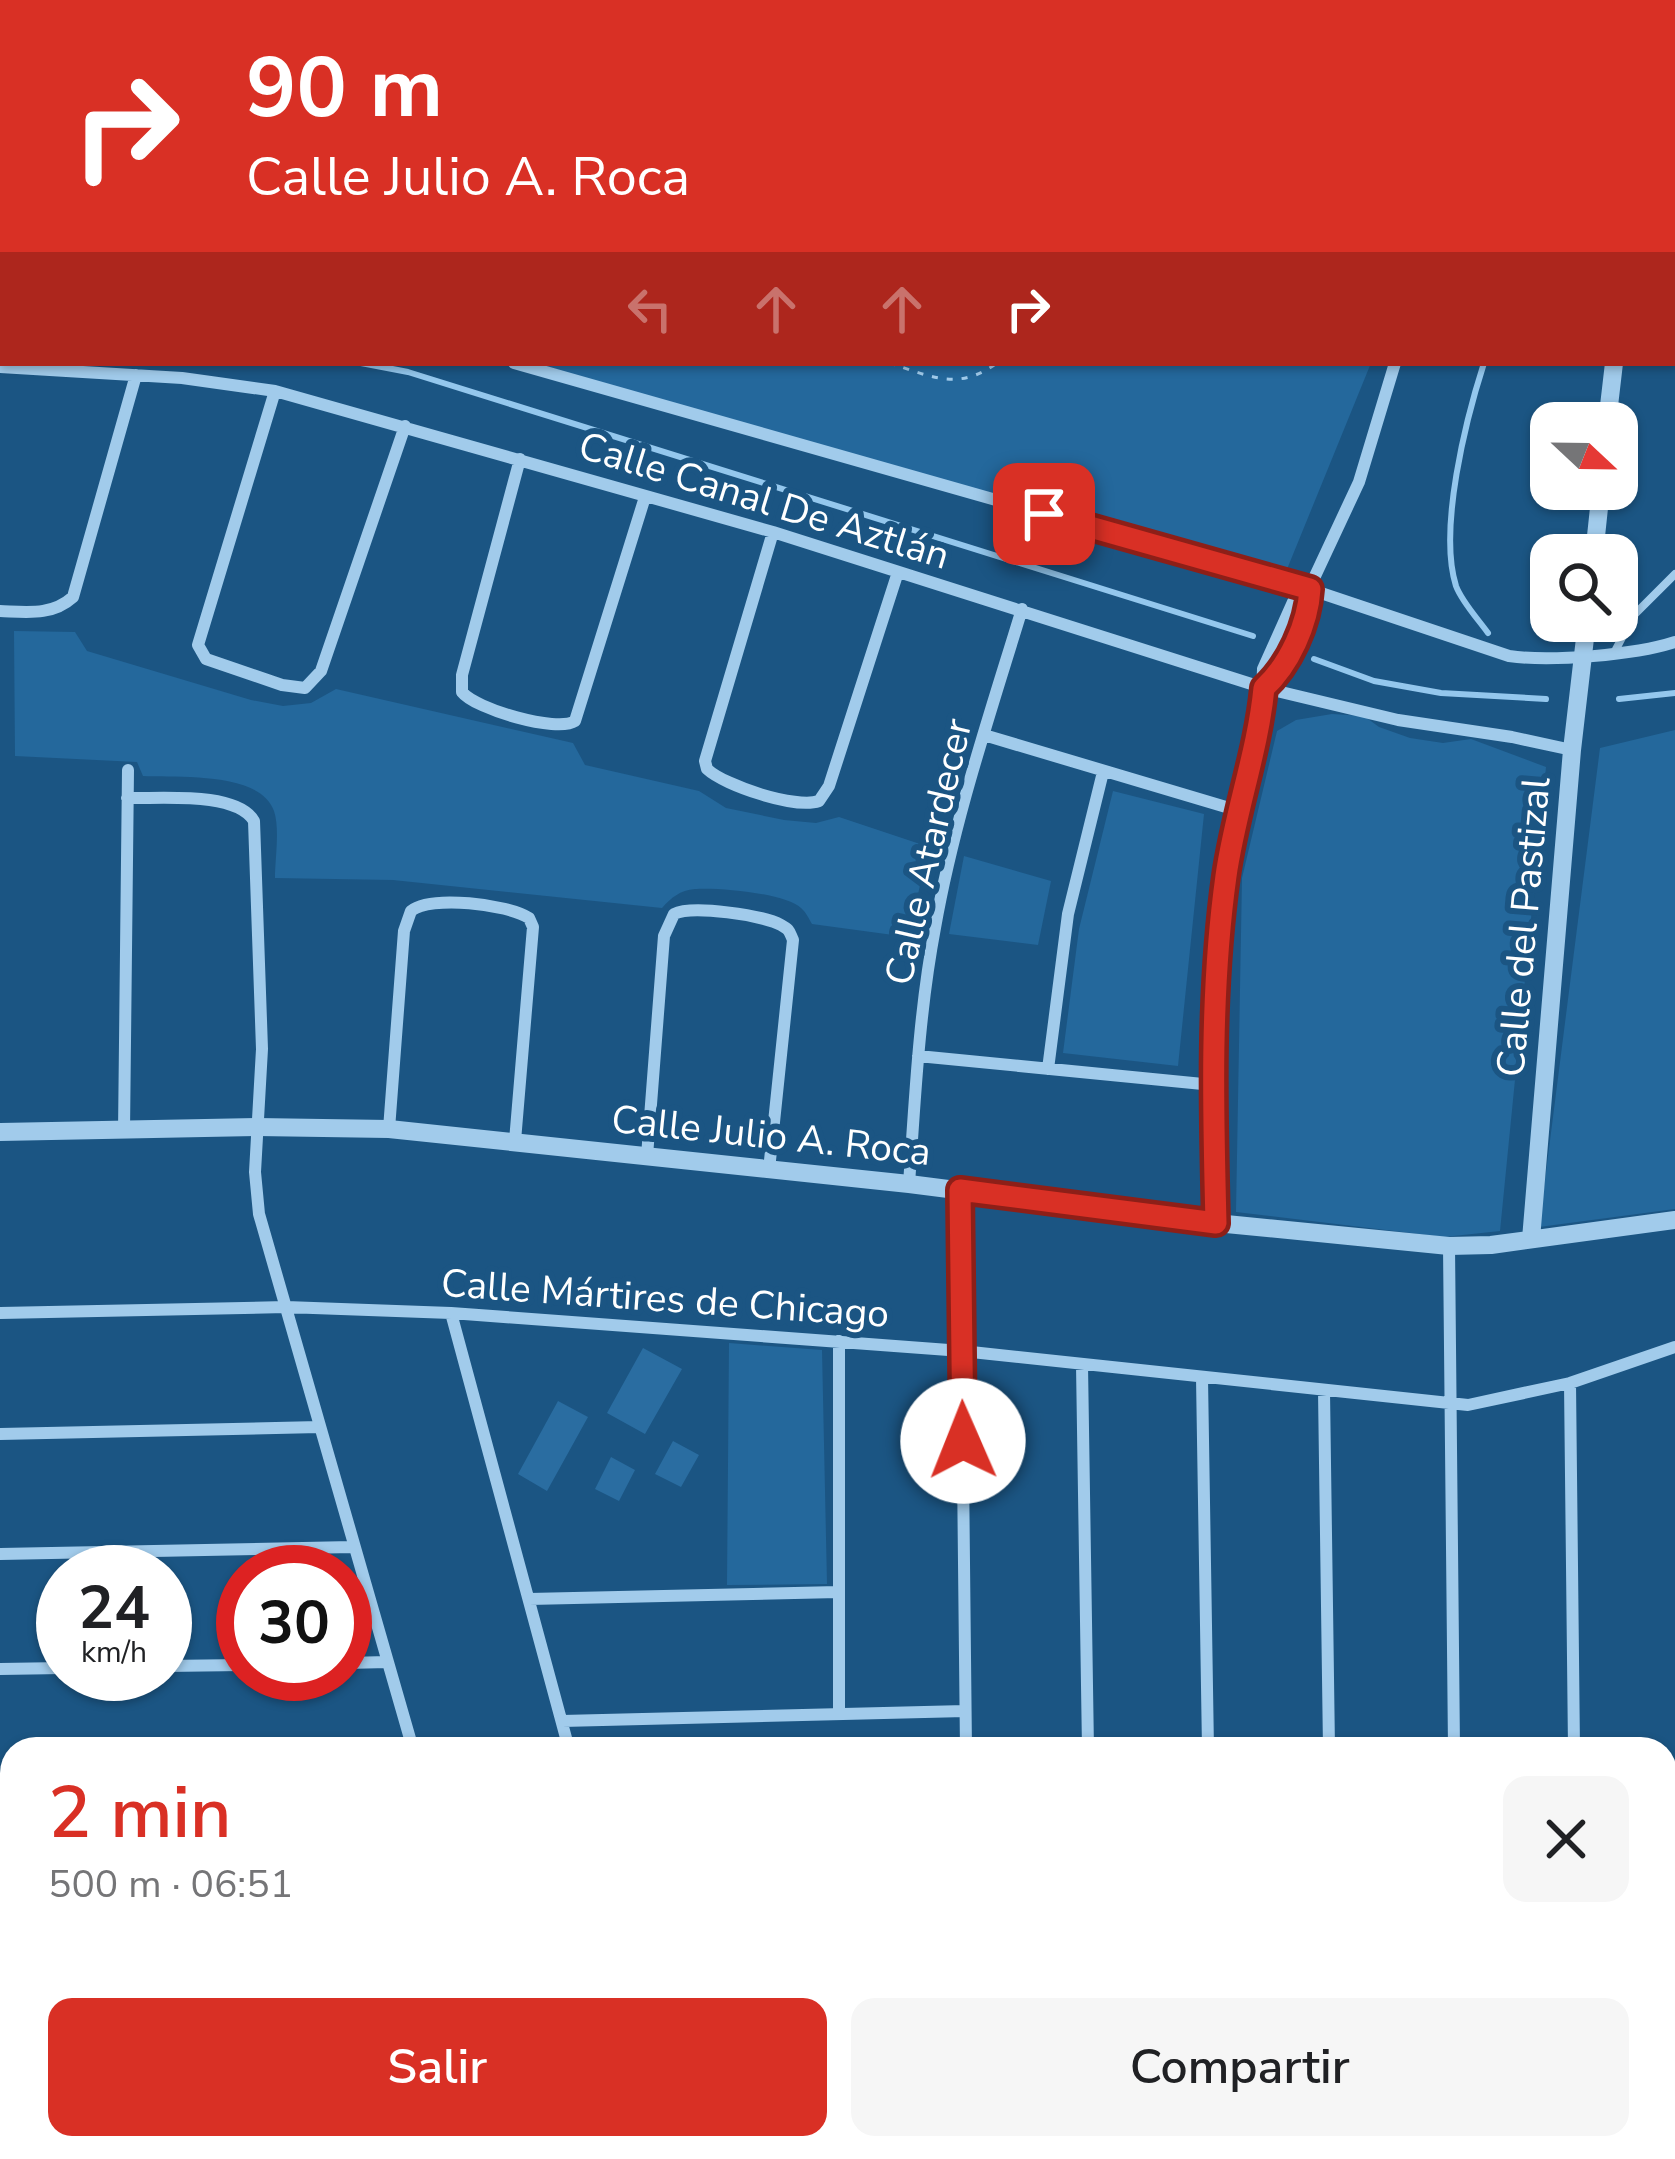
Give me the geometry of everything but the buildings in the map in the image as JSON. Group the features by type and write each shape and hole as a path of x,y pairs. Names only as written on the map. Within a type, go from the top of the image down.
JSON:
{"street":[{"name":"Calle Canal De Aztlán","path":"525,366 1310,589 1508,656 1541,659 1646,650 1675,642"},
{"path":"1216,1223 1213,1085 1219,937 1236,810 1261,722 1264,688 1281,672 1309,607 1310,589 1359,482 1394,366"},
{"path":"1609,402 1614,366"},
{"name":"Calle Canal De Aztlán","path":"0,368 220,381 275,391 773,532 1264,688 1399,721 1572,750"},
{"path":"0,611 47,611 73,597 136,375"},
{"path":"275,391 198,645 206,659 282,685 305,688 321,671 405,426"},
{"path":"520,459 462,675 462,692 474,704 558,727 575,721 645,496"},
{"path":"773,532 705,761 718,778 801,805 819,801 829,786 898,572"},
{"name":"Calle Atardecer","path":"909,1184 918,1056 937,916 1022,609"},
{"name":"Calle del Pastizal","path":"1531,1239 1585,642"},
{"path":"984,735 1236,810"},
{"path":"124,1132 128,770"},
{"path":"1048,1069 1068,914 1103,772"},
{"path":"127,798 224,802 243,808 254,820 262,1048 255,1172 259,1214 351,1545"},
{"path":"389,1129 404,931 411,910 430,901 512,910 529,918 533,927 514,1141"},
{"path":"647,1156 664,936 674,914 690,909 773,922 789,931 793,940 770,1170"},
{"path":"918,1056 1213,1085"},
{"name":"Calle Julio A. Roca","path":"0,1132 389,1129 1449,1246 1675,1220"},
{"path":"960,1190 966,1737"},
{"path":"1449,1246 1454,1737"},
{"name":"Calle Mártires de Chicago","path":"0,1313 286,1307 451,1313 962,1351 1449,1403 1489,1403 1570,1383 1675,1347"},
{"path":"451,1313 566,1737"},
{"path":"839,1340 839,1712"},
{"path":"1082,1365 1088,1737"},
{"path":"1202,1378 1208,1737"},
{"path":"1570,1383 1574,1737"},
{"path":"1324,1390 1329,1737"},
{"path":"0,1434 319,1427"},
{"path":"0,1554 216,1550"},
{"path":"530,1599 838,1592"},
{"path":"372,1611 410,1737"},
{"path":"372,1662 388,1662"},
{"path":"0,1669 36,1668"},
{"path":"562,1721 965,1712"}],"lane":[{"path":"1615,651 1634,614 1675,574"}],"path":[{"path":"898,366 947,382 993,366"}],"shaded area":[{"path":"526,366 1370,366 1283,579"},
{"path":"14,631 75,632 87,651 251,700 283,706 311,703 336,689 573,743 585,765 699,791 726,808 816,823 839,817 929,847 908,937 812,924 793,903 734,890 690,890 662,908 393,880 275,878 274,811 253,789 216,779 143,776 137,762 15,756"},
{"path":"1332,714 1364,716 1410,738 1443,743 1471,739 1546,767 1500,1231 1444,1237 1236,1212 1242,878 1277,731 1296,720"},
{"path":"1675,730 1675,1209 1539,1227 1600,748"},
{"path":"1113,791 1204,814 1178,1066 1063,1053 1079,929"},
{"path":"964,856 1051,881 1038,945 949,934"},
{"path":"729,1343 822,1350 827,1584 727,1585"}],"waterway":[{"path":"377,366 1253,636"},
{"path":"1483,366 1462,443 1450,535 1456,586 1488,633"},
{"path":"1314,659 1374,681 1441,693 1546,699"},
{"path":"1619,699 1675,693"}],"route":[{"path":"963,1441 960,1190 1216,1223 1214,1018 1230,846 1261,722 1264,688 1281,672 1309,607 1310,589 1044,514"}]}
